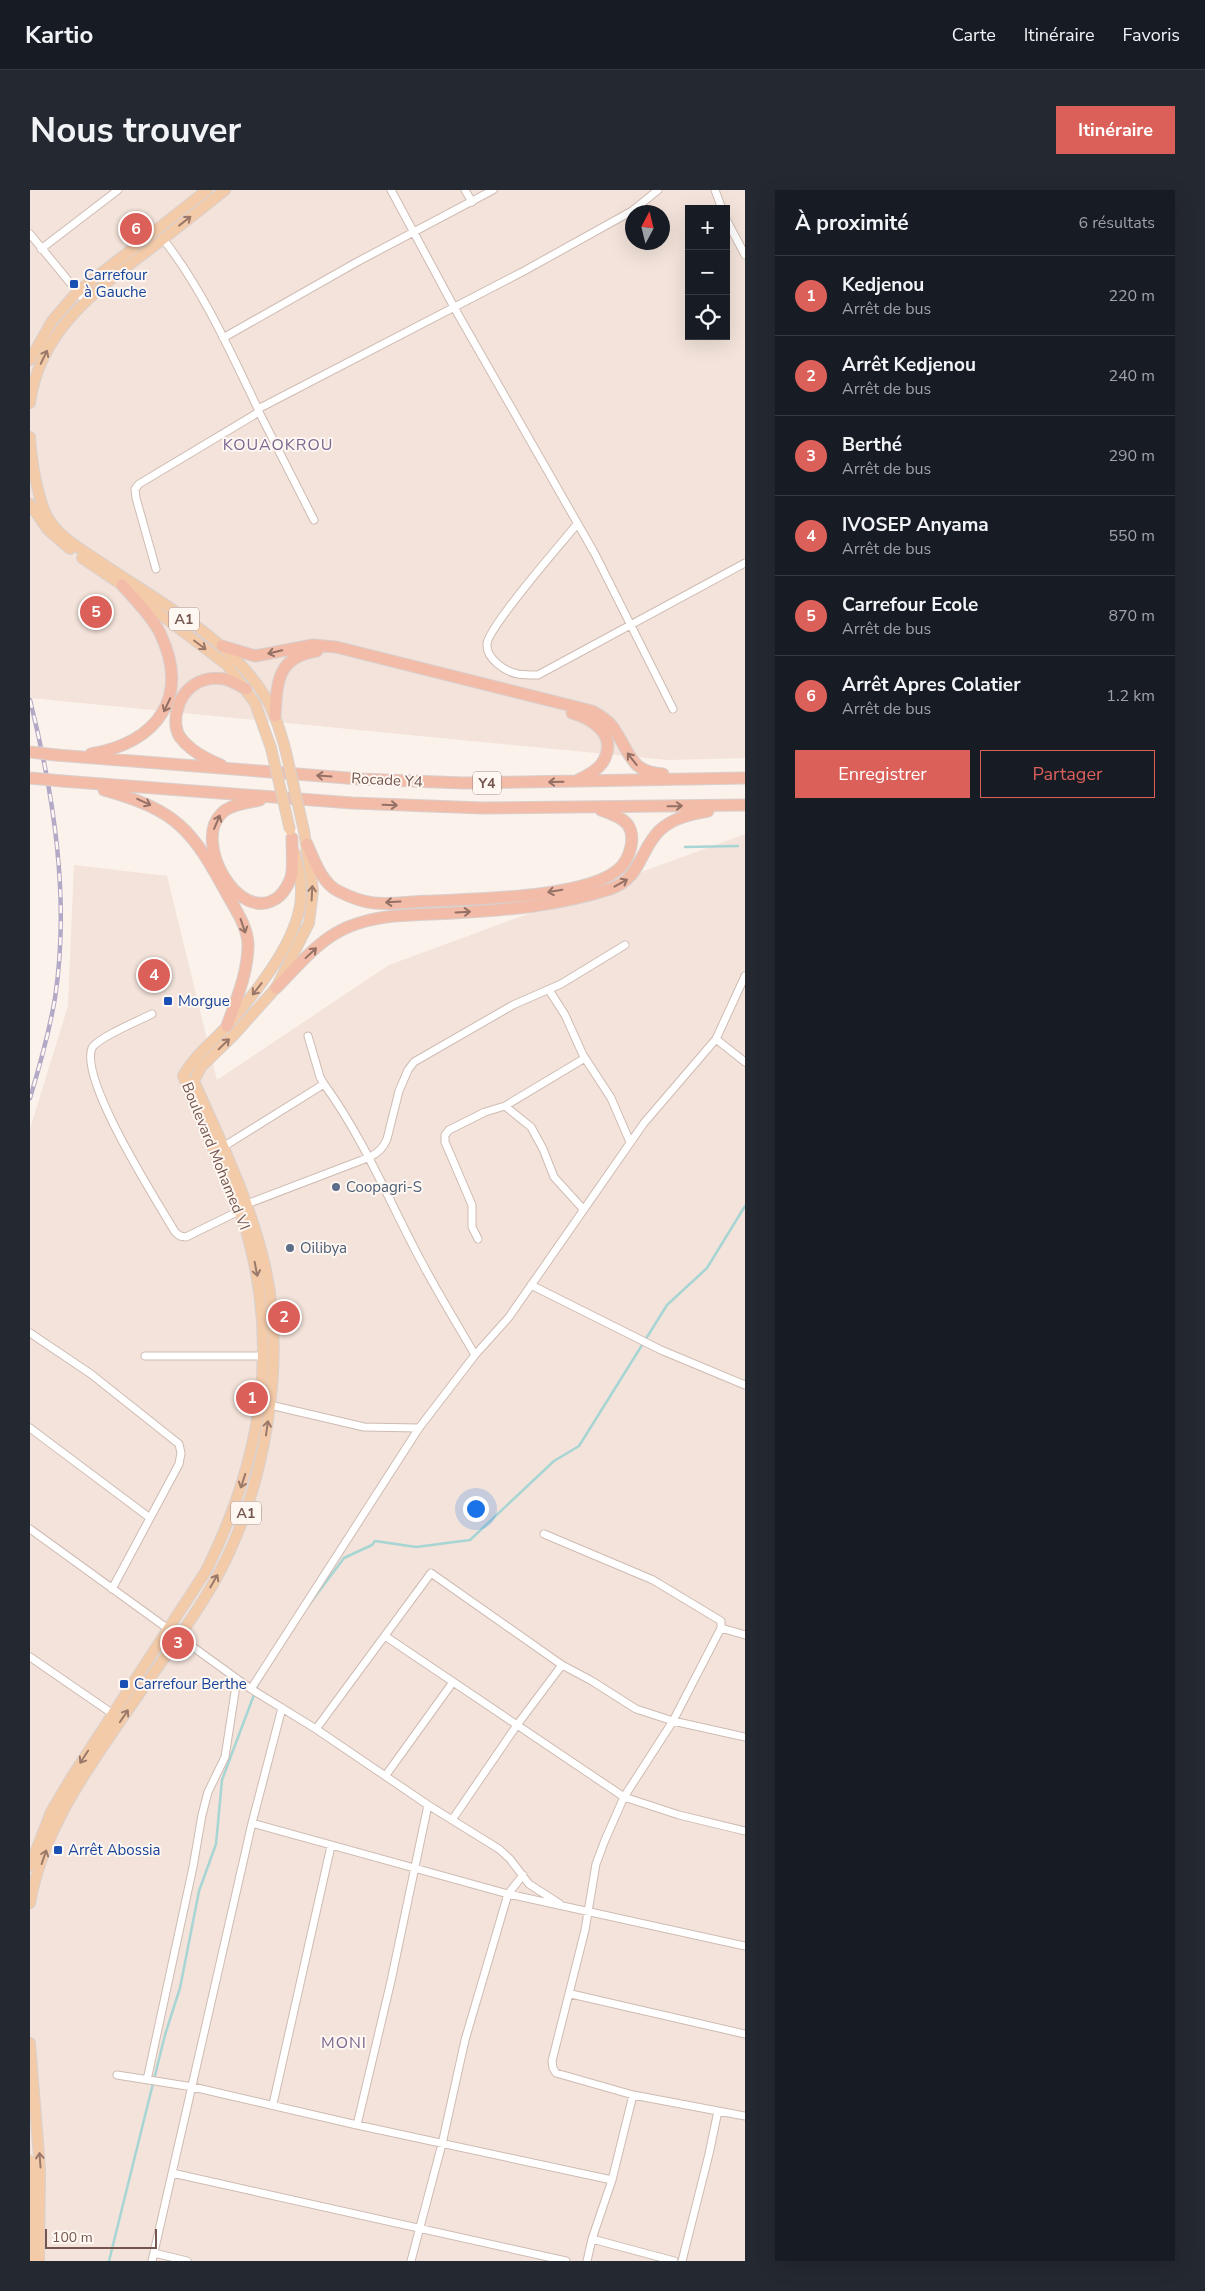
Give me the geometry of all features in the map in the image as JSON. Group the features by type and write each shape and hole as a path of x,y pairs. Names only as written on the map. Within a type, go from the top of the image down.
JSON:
{"highway":[{"path":"74,756 106,751 129,743 146,732 160,717 170,699 172,684 170,660 160,633 148,615 122,585"},
{"path":"222,646 240,654 255,656 313,644 336,647 516,691 592,711 604,718 616,731 631,760 641,769 656,774 728,778"},
{"path":"275,716 279,678 290,661 304,653 318,650 342,654 589,719 600,726 605,735 606,754 604,761 596,770 575,782"},
{"path":"229,769 205,758 189,747 179,736 175,719 178,704 186,689 198,682 211,679 226,679 246,689"},
{"name":"Rocade Y4","path":"30,752 229,769 370,779 464,783 745,778"},
{"name":"Rocade Y4","path":"30,778 272,798 473,808 743,805"},
{"path":"81,783 136,799 160,810 185,828 205,854 241,920 248,944 245,974 227,1026"},
{"path":"272,798 234,806 221,813 214,826 212,847 216,863 229,884 243,899 258,904 272,901 281,895 292,874 291,834"},
{"path":"276,988 327,938 347,927 374,918 525,909 612,888 630,878 647,847 660,830 676,819 702,812 743,805"},
{"path":"307,844 324,879 336,890 373,903 523,896 572,887 602,878 620,867 630,851 632,837 628,824 615,815 595,808"}],"main road":[{"path":"30,360 52,321 76,292 207,190"},
{"path":"30,403 38,370 52,340 76,310 225,190"},
{"name":"Boulevard Mohamed VI","path":"30,437 35,475 49,521 73,544 222,646 244,667 259,687 275,716 285,748 307,844 313,890 309,923 276,988 202,1067 194,1081 223,1147 265,1264 269,1293 273,1360 270,1405 259,1470 241,1524 216,1577 113,1714 51,1812 30,1865"},
{"name":"Boulevard Mohamed VI","path":"30,504 38,518 58,541 122,585 227,665 246,689 264,722 291,834 301,888 298,914 282,952 261,984 227,1026 193,1059 183,1076 243,1207 256,1270 262,1321 261,1394 257,1428 239,1494 224,1534 173,1634 70,1799 47,1847 33,1888 30,1904"},
{"path":"30,2043 40,2168 39,2261"},
{"path":"30,2160 30,2261"}],"street":[{"path":"41,249 118,190"},
{"path":"392,190 413,234 595,554 674,709"},
{"path":"465,190 472,202"},
{"path":"223,338 357,262 494,190"},
{"path":"156,569 136,498 135,489 144,480 259,410 455,309 632,211 658,190"},
{"path":"715,190 721,205"},
{"path":"730,227 745,255"},
{"path":"30,234 85,301"},
{"path":"163,239 173,252 223,338 314,520"},
{"path":"577,524 497,622 487,643 489,652 497,664 516,674 538,675 629,624 745,563"},
{"path":"152,1014 101,1040 93,1047 91,1053 94,1076 102,1099 123,1144 174,1232 186,1237 243,1207 370,1157 383,1147 402,1082 414,1062 513,1005 549,990 625,945"},
{"path":"251,1689 441,1396 474,1355 509,1317 630,1142 716,1039 745,976"},
{"path":"549,990 561,1009 585,1058 611,1098 630,1142"},
{"path":"308,1036 320,1077 370,1157 421,1261 474,1355"},
{"path":"716,1039 745,1062"},
{"path":"478,1239 472,1227 472,1205 444,1142 445,1135 449,1130 485,1112 505,1106 585,1058"},
{"path":"223,1147 324,1084"},
{"path":"505,1106 530,1127 543,1149 554,1177 583,1210"},
{"path":"531,1286 661,1350 745,1385"},
{"path":"30,1333 91,1374 179,1444 181,1453 179,1464 112,1589"},
{"path":"145,1356 262,1356"},
{"path":"270,1405 364,1427 419,1428"},
{"path":"30,1428 150,1518"},
{"path":"30,1529 251,1689 316,1729 428,1805 499,1849 510,1858 529,1884 560,1904"},
{"path":"544,1534 653,1580 721,1621 721,1628 673,1721 624,1797 596,1864 571,1994 552,2061 552,2068 556,2073 632,2095 745,2116"},
{"path":"316,1729 431,1573 562,1665 592,1680 636,1709 673,1721 745,1738"},
{"path":"721,1628 745,1635"},
{"path":"384,1636 624,1797 679,1815 745,1831"},
{"path":"30,1657 113,1714"},
{"path":"452,1820 517,1725 562,1665"},
{"path":"147,2080 193,1867 202,1815 208,1792 225,1757 237,1679"},
{"path":"386,1775 452,1682"},
{"path":"152,2261 252,1823 282,1708"},
{"path":"357,2125 391,1981 428,1805"},
{"path":"252,1823 508,1894 745,1946"},
{"path":"273,2104 331,1846"},
{"path":"412,2261 442,2144 465,2040 508,1894 523,1875"},
{"path":"571,1994 745,2034"},
{"path":"117,2075 193,2087 442,2144 612,2180"},
{"path":"587,2261 592,2239 612,2180 632,2095"},
{"path":"682,2261 710,2154 718,2111"},
{"path":"172,2173 566,2261"},
{"path":"592,2239 674,2261"},
{"path":"154,2253 187,2261"}],"shaded area":[{"path":"30,190 745,190 745,758 668,760 30,698"},
{"path":"745,834 745,2261 30,2261 30,1129 68,1006 74,865 167,876 217,1080 389,965"}],"waterway":[{"path":"685,847 738,846"},
{"path":"308,1606 344,1558 372,1545 375,1541 416,1547 470,1540 554,1461 579,1446 667,1305 707,1268 745,1206"},
{"path":"109,2261 165,2035 180,1988 199,1891 216,1844 222,1780 258,1684"}],"railway":[{"path":"30,700 39,736 52,810 57,848 61,923 55,998 44,1049 30,1098"}],"place":[{"name":"Arrêt Apres Colatier","path":"136,229"},
{"name":"Carrefour à Gauche","path":"74,284"},
{"name":"Carrefour Ecole","path":"96,612"},
{"name":"IVOSEP Anyama","path":"154,975"},
{"name":"Morgue","path":"168,1001"},
{"name":"Coopagri-S","path":"336,1187"},
{"name":"Oilibya","path":"290,1248"},
{"name":"Arrêt Kedjenou","path":"284,1317"},
{"name":"Kedjenou","path":"252,1398"},
{"name":"Berthé","path":"178,1643"},
{"name":"Carrefour Berthe","path":"124,1684"},
{"name":"Arrêt Abossia","path":"58,1850"}],"district":[{"name":"KOUAOKROU","path":"278,445"},
{"name":"MONI","path":"344,2043"}]}
